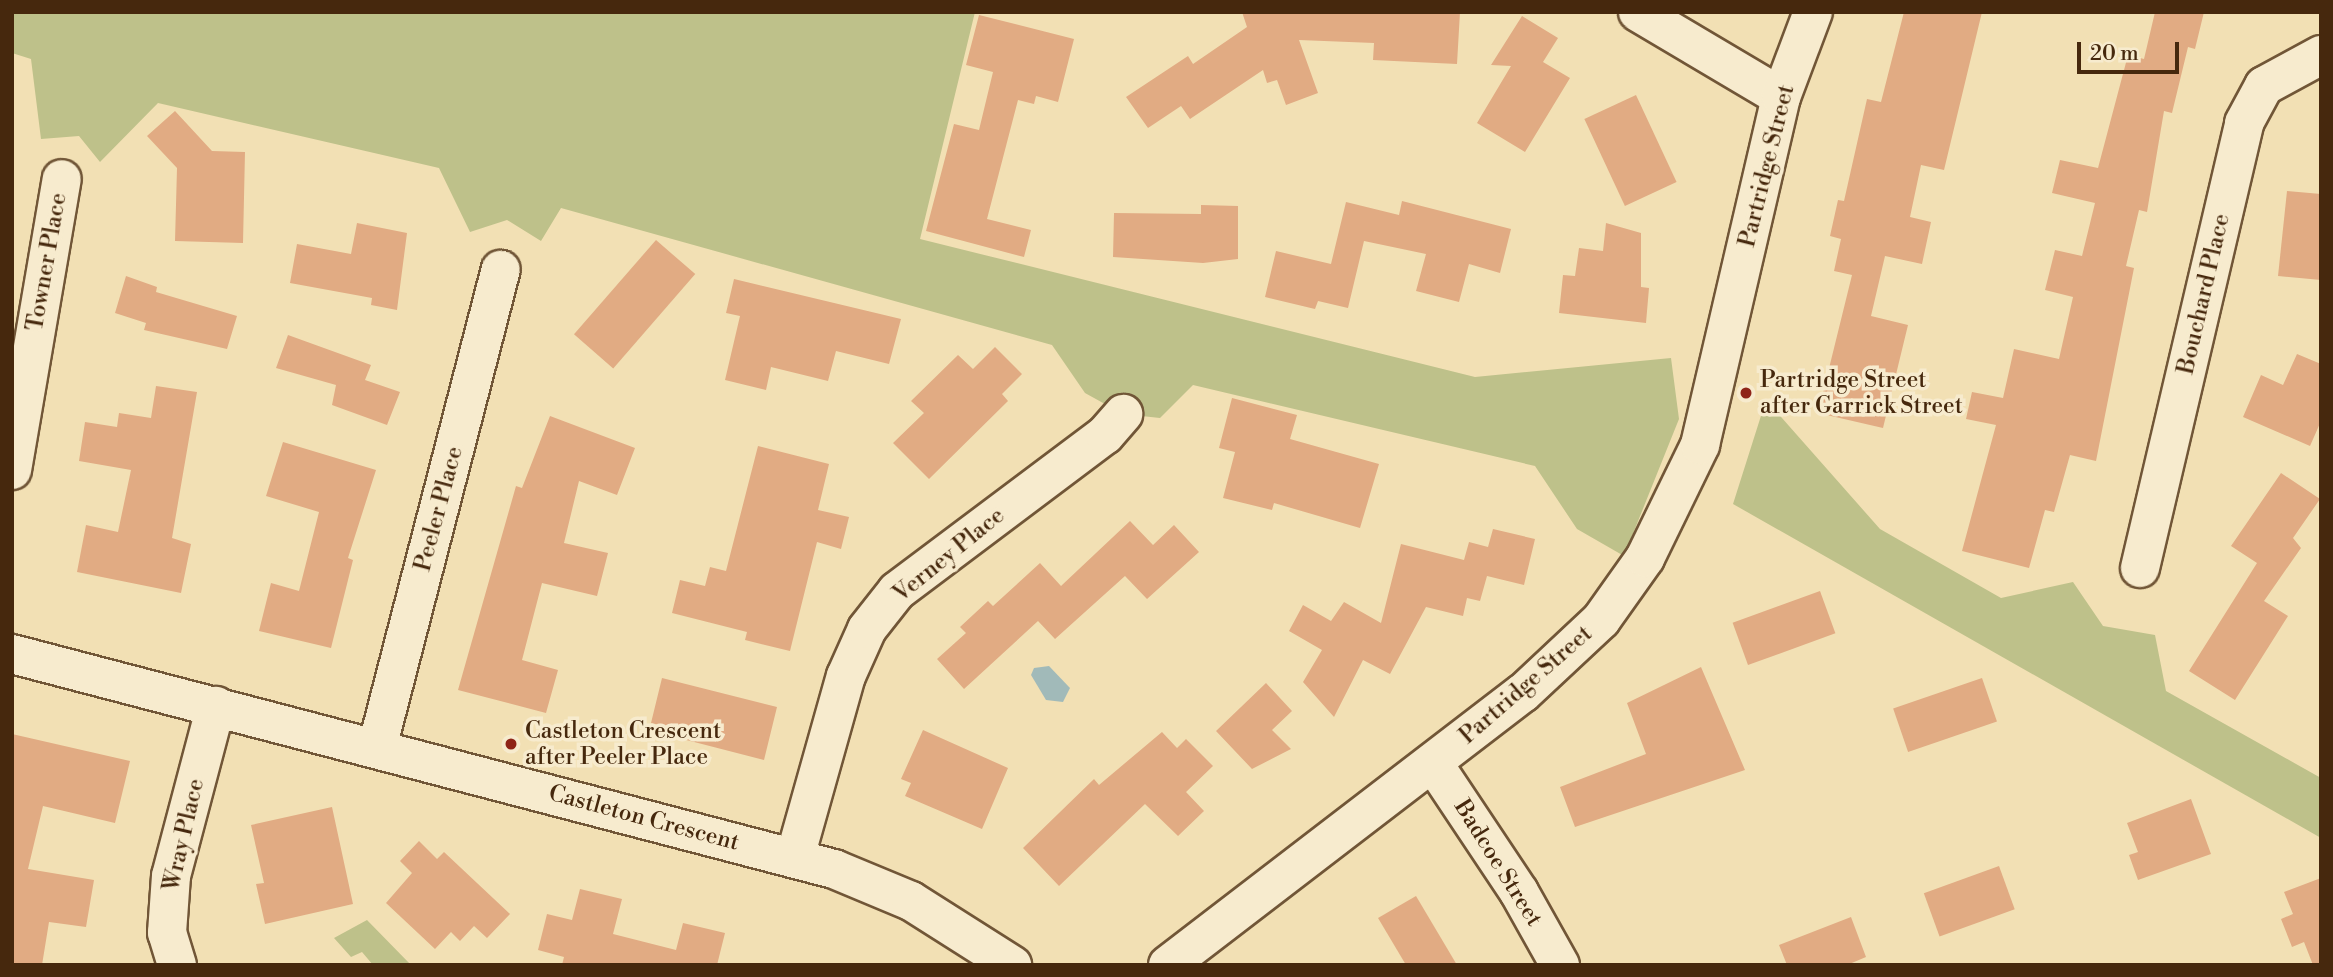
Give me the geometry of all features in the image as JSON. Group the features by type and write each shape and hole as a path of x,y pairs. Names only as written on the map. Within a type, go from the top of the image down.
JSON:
{"street":[{"path":"1638,12 1781,97"},
{"name":"Partridge Street","path":"1168,965 1523,693 1601,620 1677,499 1693,459 1781,97 1813,12"},
{"name":"Bouchard Place","path":"2140,568 2244,123 2264,86 2321,55"},
{"name":"Towner Place","path":"12,470 62,178"},
{"name":"Peeler Place","path":"377,748 501,270"},
{"name":"Verney Place","path":"795,857 846,676 867,629 898,591 1105,435 1123,414"},
{"name":"Castleton Crescent","path":"12,654 795,857 911,901 1012,965"},
{"name":"Wray Place","path":"177,965 167,933 171,876 216,706"},
{"name":"Badcoe Street","path":"1433,762 1520,892 1560,965"}],"green space":[{"path":"12,12 975,12 920,239 1475,377 1671,358 1679,419 1624,556 1577,529 1535,466 1193,385 1160,418 1123,414 1085,393 1052,345 561,208 541,241 507,220 470,232 439,168 158,103 100,162 79,136 41,139 31,59 12,53"},
{"path":"1766,400 1880,529 2001,598 2073,582 2103,626 2155,635 2166,691 2321,778 2321,838 1733,504"},
{"path":"367,920 411,965 373,965 362,952 351,957 334,938"}],"water":[{"path":"1049,666 1070,688 1063,702 1046,700 1031,675 1034,668"}],"building":[{"path":"1242,12 1460,12 1457,64 1373,60 1374,43 1299,40 1318,93 1286,105 1277,80 1267,83 1263,70 1190,119 1181,106 1148,128 1126,97 1188,56 1193,64 1247,27"},
{"path":"1904,12 1982,12 1944,170 1921,165 1910,217 1931,222 1922,264 1885,256 1871,316 1908,325 1883,428 1818,413 1852,275 1834,271 1841,239 1830,236 1838,200 1844,201 1867,99 1881,102"},
{"path":"2155,12 2204,12 2195,49 2188,47 2172,113 2164,111 2147,212 2139,210 2126,266 2134,268 2096,461 2070,455 2054,512 2045,510 2029,568 1962,551 1996,425 1966,419 1972,392 2003,398 2014,349 2059,359 2073,297 2045,290 2055,250 2082,256 2095,203 2052,193 2060,160 2098,168 2128,55 2144,59"},
{"path":"979,15 1074,39 1058,102 1036,96 1034,104 1018,100 987,219 1031,230 1024,257 926,231 954,124 979,130 993,72 966,65"},
{"path":"1522,16 1558,38 1543,62 1570,78 1525,152 1477,123 1511,66 1491,65"},
{"path":"1636,95 1677,182 1625,206 1584,119"},
{"path":"175,111 212,151 245,152 243,243 175,241 177,168 147,136"},
{"path":"2287,191 2321,194 2321,280 2278,276"},
{"path":"1402,201 1511,229 1500,273 1469,264 1459,302 1416,291 1426,254 1364,241 1348,308 1318,301 1315,309 1265,297 1276,251 1331,264 1346,202 1399,215"},
{"path":"1201,205 1238,206 1238,259 1203,263 1113,257 1114,213 1201,214"},
{"path":"357,223 407,233 397,310 371,305 372,298 290,283 297,244 351,254"},
{"path":"1606,223 1641,233 1641,287 1649,288 1646,323 1559,313 1563,275 1575,276 1579,248 1603,251"},
{"path":"656,240 695,274 613,368 574,334"},
{"path":"126,276 157,287 156,292 237,316 227,349 144,330 146,323 115,313"},
{"path":"734,279 901,319 889,364 836,351 828,381 771,367 766,390 725,380 740,316 726,313"},
{"path":"288,335 371,365 365,380 400,392 387,425 332,405 336,385 276,368"},
{"path":"995,347 1022,374 1002,394 1008,401 929,479 893,443 924,413 911,401 958,355 973,369"},
{"path":"2297,354 2321,364 2321,421 2310,446 2243,417 2261,375 2283,385"},
{"path":"156,386 197,392 172,538 191,544 181,593 77,572 86,525 118,532 131,470 79,461 85,422 117,427 119,413 151,418"},
{"path":"1232,398 1297,415 1290,439 1379,464 1360,528 1274,503 1272,510 1223,498 1235,452 1219,448"},
{"path":"550,416 635,448 617,495 579,481 564,543 608,553 597,596 542,583 522,660 558,670 546,713 458,690 516,486 522,488"},
{"path":"283,442 376,470 348,558 353,560 331,648 259,631 271,583 299,591 319,512 266,496"},
{"path":"758,446 829,464 818,510 849,517 841,549 817,542 790,651 745,640 747,632 672,613 680,580 705,586 710,567 726,571"},
{"path":"2281,473 2320,499 2293,538 2301,548 2264,601 2288,616 2235,700 2189,671 2257,563 2231,546"},
{"path":"1130,521 1153,545 1174,525 1199,552 1147,599 1125,576 1055,639 1038,621 964,689 937,659 966,633 960,627 988,601 993,606 1040,563 1061,586"},
{"path":"1493,529 1535,539 1524,585 1487,576 1480,601 1467,598 1463,616 1426,607 1390,674 1363,660 1334,717 1303,682 1322,650 1289,631 1303,605 1331,621 1344,602 1381,623 1401,544 1464,560 1469,542 1488,547"},
{"path":"1820,591 1835,633 1748,665 1733,623"},
{"path":"1701,667 1745,770 1575,827 1560,787 1646,754 1627,703"},
{"path":"662,678 777,707 764,760 667,735 669,727 651,723"},
{"path":"1982,678 1997,721 1908,752 1893,709"},
{"path":"1266,683 1292,711 1272,730 1291,749 1252,769 1216,731"},
{"path":"923,730 1008,768 982,829 905,796 911,783 901,779"},
{"path":"1162,732 1177,748 1186,739 1213,766 1186,792 1204,811 1178,836 1145,804 1059,886 1023,848 1094,779 1099,785"},
{"path":"12,734 130,761 115,823 43,806 28,869 94,880 86,927 49,922 42,965 12,965"},
{"path":"2191,799 2211,854 2138,880 2129,855 2138,852 2127,823"},
{"path":"332,807 353,904 265,924 256,884 264,883 251,825"},
{"path":"419,841 437,859 444,852 510,914 487,938 474,926 460,941 451,932 435,949 386,903 412,873 400,861"},
{"path":"1999,866 2015,909 1940,937 1924,893"},
{"path":"2321,878 2321,965 2313,965 2304,942 2292,947 2281,919 2293,914 2284,892"},
{"path":"580,889 622,899 613,934 676,950 683,923 725,933 717,965 562,965 564,957 538,950 547,914 572,920"},
{"path":"1416,896 1457,965 1406,965 1378,918"},
{"path":"1851,917 1866,957 1847,965 1787,965 1779,945"}],"place":[{"name":"Partridge Street after Garrick Street","path":"1746,393"},
{"name":"Castleton Crescent after Peeler Place","path":"511,744"}]}
